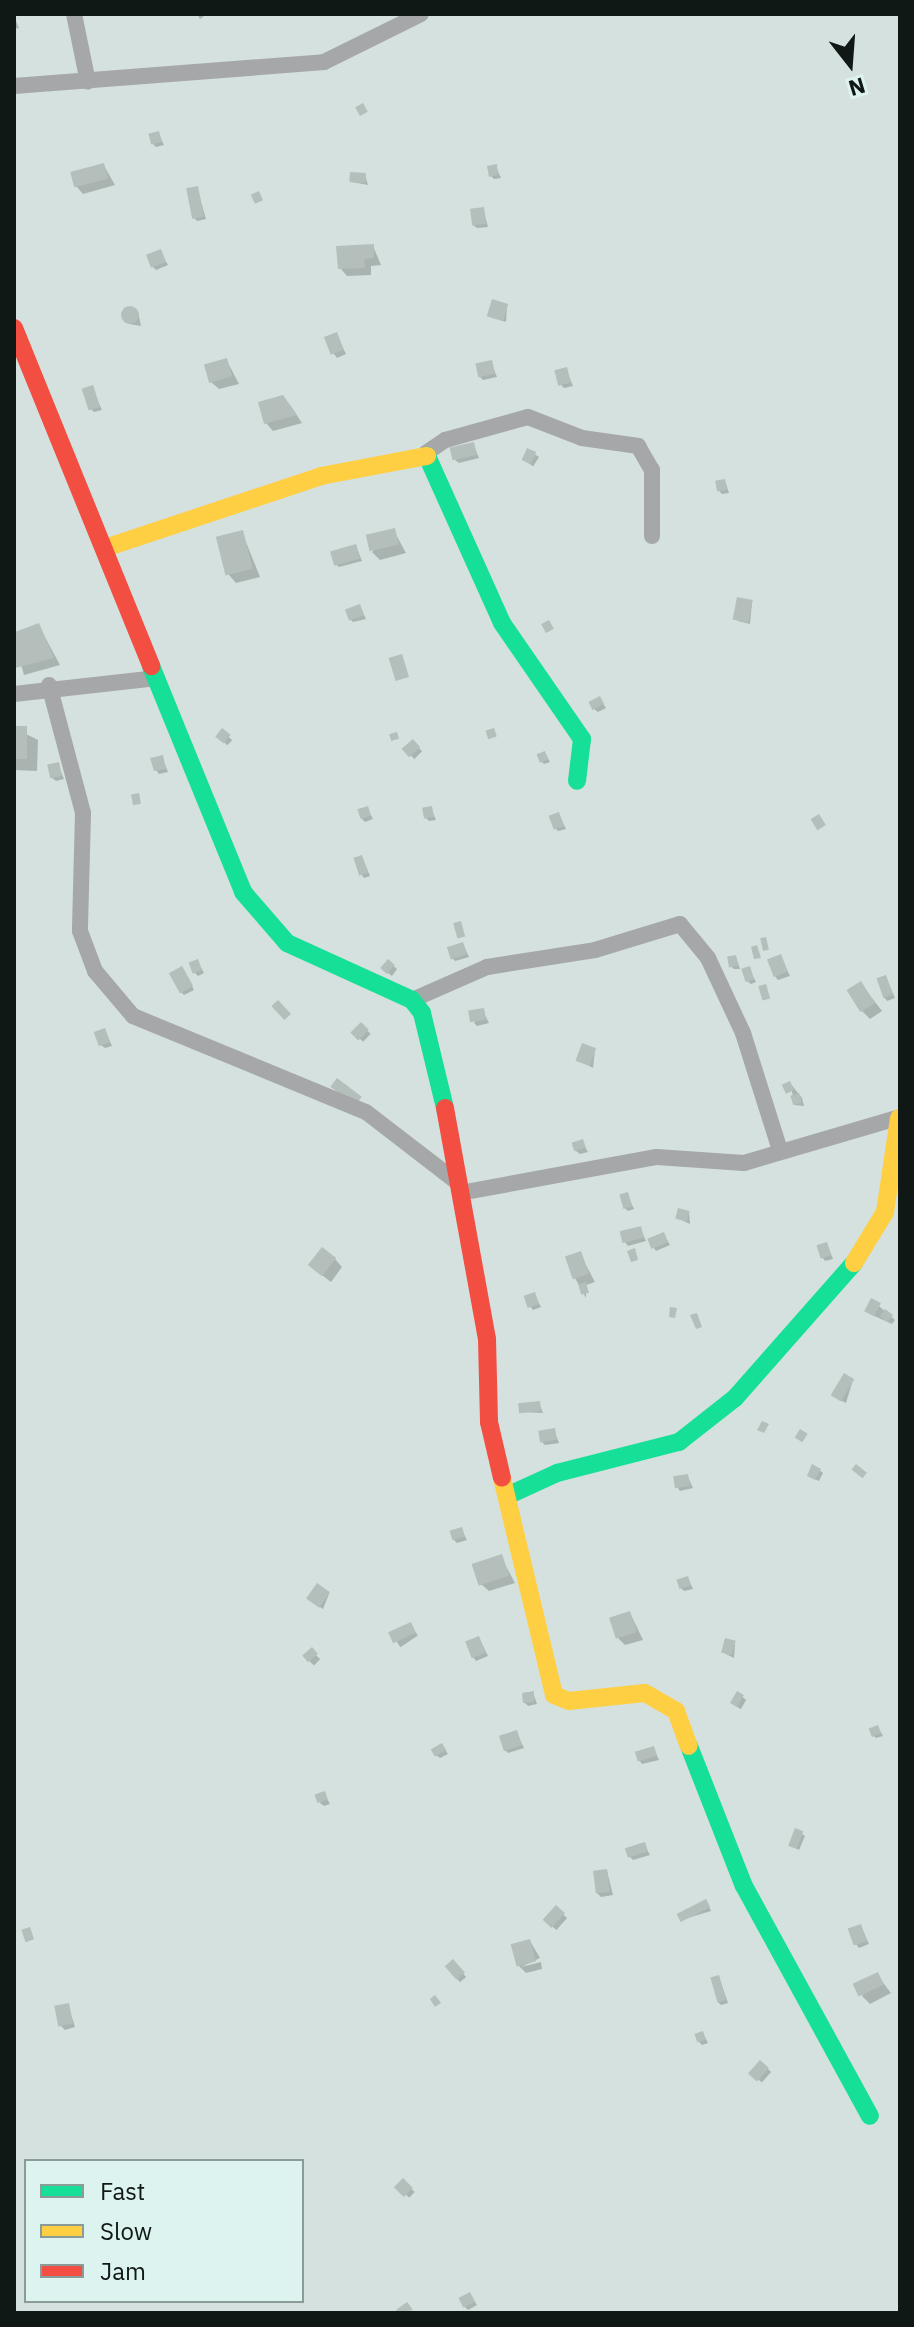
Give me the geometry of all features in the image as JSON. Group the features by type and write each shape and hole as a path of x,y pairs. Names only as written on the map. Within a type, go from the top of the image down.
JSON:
{"street":[{"path":"74,14 88,82"},
{"path":"14,86 324,62 421,14"},
{"path":"14,328 108,547 206,813 243,892 271,930 338,970 412,1000 422,1013 487,1339 489,1422 511,1494 554,1695 569,1701 645,1693 676,1711 744,1886 870,2116"},
{"path":"108,547 321,476 426,453 445,440 528,417 582,438 638,446 652,470 652,536"},
{"path":"426,453 502,623 582,739 577,781"},
{"path":"14,694 49,685 157,678"},
{"path":"49,685 83,813 80,931 95,971 133,1016 366,1112 458,1188 657,1157 720,1164 899,1118 885,1212 866,1250 735,1398 679,1442 557,1473 511,1494"},
{"path":"412,1000 487,967 595,950 680,924 708,958 743,1033 780,1150"}],"building":[{"path":"363,103 368,112 360,116 355,107"},
{"path":"159,131 162,142 151,144 148,134"},
{"path":"104,163 108,178 74,188 70,172"},
{"path":"497,164 498,175 489,177 487,166"},
{"path":"350,172 366,173 365,183 349,182"},
{"path":"198,186 204,216 192,219 186,188"},
{"path":"259,191 263,200 255,204 251,195"},
{"path":"484,207 486,224 472,226 470,209"},
{"path":"374,244 374,258 364,259 365,268 338,269 336,246"},
{"path":"161,249 166,262 151,268 146,255"},
{"path":"492,299 508,304 503,321 487,316"},
{"path":"130,306 139,315 130,324 121,315"},
{"path":"337,332 344,350 331,355 324,337"},
{"path":"227,358 232,376 209,383 204,365"},
{"path":"492,360 495,374 478,377 475,364"},
{"path":"567,367 571,383 558,386 554,370"},
{"path":"93,385 100,407 89,411 82,389"},
{"path":"283,395 297,415 264,424 258,402"},
{"path":"474,442 477,455 453,460 450,448"},
{"path":"527,448 536,452 531,464 522,460"},
{"path":"725,479 727,490 717,492 715,481"},
{"path":"395,528 399,545 370,551 366,535"},
{"path":"243,530 253,569 226,576 216,537"},
{"path":"356,544 360,558 334,566 330,551"},
{"path":"737,597 753,600 748,623 733,620"},
{"path":"360,604 364,615 349,621 345,609"},
{"path":"549,620 554,629 546,633 541,624"},
{"path":"39,623 54,658 15,668 15,632"},
{"path":"402,654 409,677 396,681 389,658"},
{"path":"600,696 604,704 593,710 588,702"},
{"path":"14,726 27,726 27,759 14,759"},
{"path":"222,728 231,735 224,743 215,737"},
{"path":"494,728 497,737 488,739 485,731"},
{"path":"397,732 399,739 391,741 389,734"},
{"path":"413,739 420,747 409,757 402,749"},
{"path":"545,751 548,759 540,763 537,754"},
{"path":"163,755 166,769 154,771 150,758"},
{"path":"59,762 62,776 50,778 47,764"},
{"path":"139,793 141,804 133,805 131,794"},
{"path":"368,806 371,816 360,819 357,809"},
{"path":"432,806 434,817 424,819 422,808"},
{"path":"559,812 564,826 554,830 549,816"},
{"path":"819,814 826,825 817,830 811,819"},
{"path":"362,855 368,873 359,876 353,858"},
{"path":"461,921 465,936 457,939 453,923"},
{"path":"766,937 769,950 763,951 760,938"},
{"path":"463,942 467,954 451,960 447,947"},
{"path":"757,945 761,958 754,959 751,947"},
{"path":"781,954 788,972 774,977 767,959"},
{"path":"736,955 738,966 729,967 727,957"},
{"path":"198,959 202,970 193,974 189,962"},
{"path":"388,959 395,965 387,974 380,968"},
{"path":"182,966 193,986 180,993 169,973"},
{"path":"750,966 754,979 745,982 741,969"},
{"path":"886,975 893,995 883,998 877,978"},
{"path":"861,981 875,1003 860,1012 847,990"},
{"path":"766,984 770,998 762,1001 758,986"},
{"path":"278,1000 291,1014 284,1020 271,1006"},
{"path":"484,1008 486,1020 470,1022 468,1011"},
{"path":"361,1022 369,1030 358,1040 350,1033"},
{"path":"105,1028 110,1042 99,1046 94,1032"},
{"path":"582,1043 596,1048 590,1066 576,1061"},
{"path":"337,1078 362,1097 355,1105 330,1087"},
{"path":"790,1081 794,1090 786,1094 782,1085"},
{"path":"799,1093 802,1103 793,1105 790,1096"},
{"path":"583,1139 586,1148 574,1151 572,1143"},
{"path":"628,1192 632,1206 623,1209 619,1194"},
{"path":"678,1208 690,1211 687,1222 675,1219"},
{"path":"641,1226 644,1238 623,1243 620,1231"},
{"path":"664,1232 668,1242 651,1249 647,1239"},
{"path":"827,1242 831,1255 821,1259 816,1245"},
{"path":"322,1247 336,1258 322,1276 308,1265"},
{"path":"635,1248 638,1260 631,1262 627,1251"},
{"path":"581,1251 589,1274 573,1279 565,1257"},
{"path":"586,1282 589,1293 581,1295 578,1284"},
{"path":"535,1292 539,1304 528,1308 524,1296"},
{"path":"871,1298 881,1303 874,1316 864,1311"},
{"path":"670,1307 677,1308 675,1318 669,1317"},
{"path":"885,1309 893,1315 888,1322 880,1316"},
{"path":"697,1313 702,1327 696,1329 690,1315"},
{"path":"844,1373 854,1379 841,1401 831,1395"},
{"path":"540,1401 541,1411 519,1413 518,1403"},
{"path":"762,1421 769,1424 764,1433 757,1430"},
{"path":"555,1428 557,1440 540,1443 538,1431"},
{"path":"800,1429 808,1434 802,1442 795,1437"},
{"path":"812,1464 821,1469 815,1480 807,1476"},
{"path":"856,1464 867,1473 862,1478 852,1469"},
{"path":"688,1474 690,1486 675,1488 673,1476"},
{"path":"462,1527 465,1537 452,1540 450,1531"},
{"path":"502,1554 509,1576 479,1586 472,1564"},
{"path":"688,1576 691,1586 679,1589 677,1580"},
{"path":"317,1583 330,1592 319,1608 306,1599"},
{"path":"630,1611 637,1632 616,1639 609,1618"},
{"path":"411,1622 416,1633 393,1643 388,1632"},
{"path":"479,1636 486,1653 472,1658 465,1642"},
{"path":"725,1638 736,1641 732,1655 721,1652"},
{"path":"312,1647 318,1654 308,1662 302,1656"},
{"path":"534,1691 534,1702 523,1703 522,1693"},
{"path":"737,1691 744,1695 737,1707 730,1703"},
{"path":"878,1725 881,1733 872,1737 869,1729"},
{"path":"517,1730 522,1745 504,1751 499,1736"},
{"path":"442,1743 446,1750 435,1756 431,1750"},
{"path":"654,1746 657,1756 638,1761 635,1752"},
{"path":"325,1791 328,1800 317,1803 315,1794"},
{"path":"795,1828 803,1831 797,1849 788,1846"},
{"path":"645,1842 648,1852 628,1858 625,1848"},
{"path":"607,1869 610,1892 596,1894 593,1871"},
{"path":"706,1899 710,1907 681,1922 677,1914"},
{"path":"556,1905 565,1913 552,1928 543,1920"},
{"path":"861,1924 867,1941 854,1946 848,1929"},
{"path":"30,1927 34,1939 25,1942 21,1930"},
{"path":"530,1939 536,1961 517,1966 511,1944"},
{"path":"453,1959 465,1973 457,1980 445,1966"},
{"path":"878,1972 884,1985 859,1997 853,1984"},
{"path":"719,1975 726,2000 718,2002 710,1977"},
{"path":"435,1995 441,2003 435,2007 430,1999"},
{"path":"69,2003 73,2024 58,2026 54,2006"},
{"path":"703,2031 706,2040 697,2042 694,2034"},
{"path":"760,2060 769,2068 757,2081 748,2073"},
{"path":"403,2178 413,2188 404,2197 394,2187"},
{"path":"470,2292 475,2302 463,2308 458,2298"},
{"path":"407,2302 413,2310 398,2313 396,2310"}],"traffic: fast":[{"path":"427,456 502,623 582,739 577,781"},
{"path":"151,666 243,892 287,943 412,1000 422,1013 445,1108"},
{"path":"511,1494 557,1473 679,1442 735,1398 854,1263"},
{"path":"689,1746 744,1886 870,2116"}],"traffic: slow":[{"path":"108,547 321,476 427,456"},
{"path":"854,1263 885,1212 899,1118"},
{"path":"502,1478 554,1695 569,1701 645,1693 676,1711 689,1746"}],"traffic: jam":[{"path":"14,328 151,666"},
{"path":"445,1108 487,1339 489,1422 502,1478"}]}
